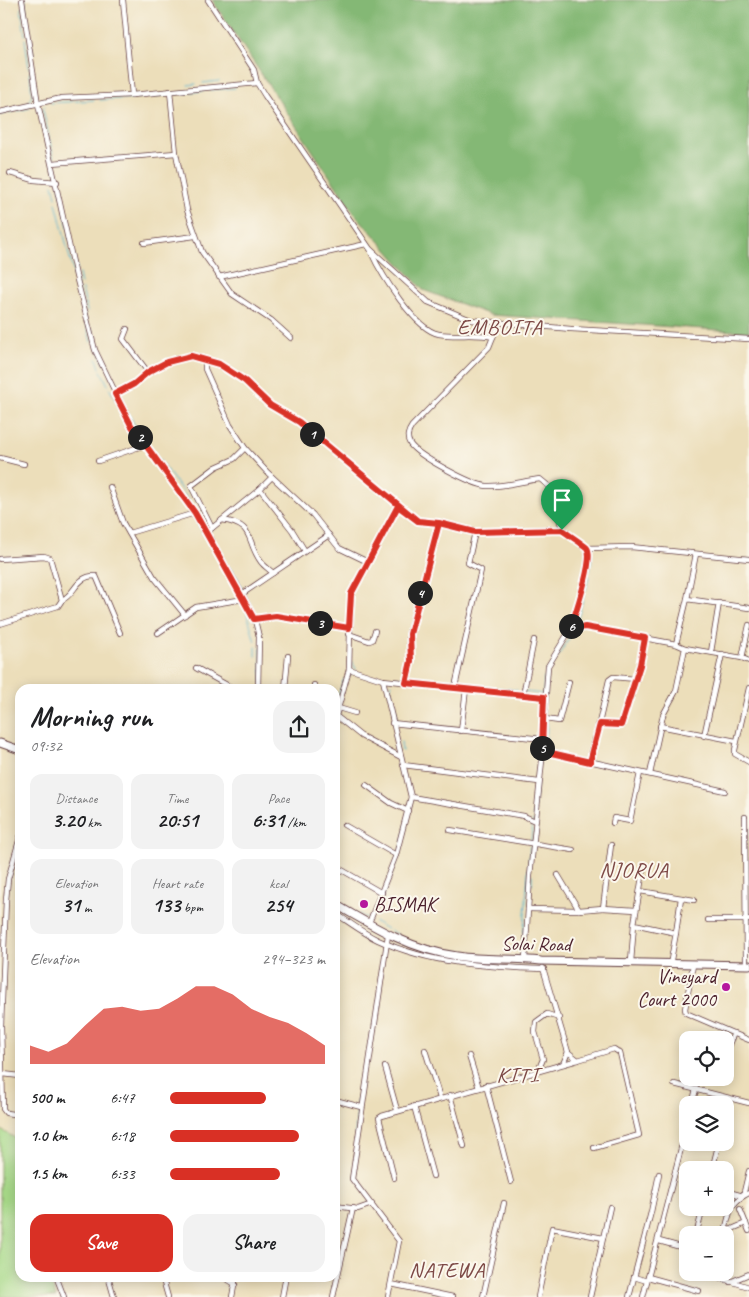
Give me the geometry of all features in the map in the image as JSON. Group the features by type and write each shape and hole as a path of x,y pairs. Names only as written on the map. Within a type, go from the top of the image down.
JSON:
{"highway":[{"path":"0,743 15,748"},
{"name":"Solai Road","path":"340,907 388,935 420,948 457,956 485,959 525,959 542,965 631,962 670,965 748,965"}],"street":[{"path":"22,0 38,104 76,276 95,350 131,425 195,513 254,619 259,637 259,684"},
{"path":"123,0 132,95"},
{"path":"208,0 254,70 257,83 366,244 428,302 471,320 749,339"},
{"path":"0,112 62,98 132,95 257,83"},
{"path":"170,91 176,153 187,210 195,236 210,265 232,294 271,320 291,338"},
{"path":"52,163 176,153"},
{"path":"10,173 34,180 56,182"},
{"path":"144,244 195,236"},
{"path":"219,277 366,244"},
{"path":"370,249 382,272 401,299 429,330 439,334 478,333 493,337"},
{"path":"500,323 489,347 412,426 408,437 409,442 418,451 449,470 484,486 540,479 551,488 562,530"},
{"path":"127,329 123,339 148,372"},
{"path":"115,394 167,362 191,356 219,364 245,381 270,405 299,422 418,521 439,523 475,532 562,530 587,548 589,554 587,574 570,630 548,666 544,697 543,751 532,844 525,959"},
{"path":"205,361 205,369 230,425 245,448 272,477 313,515 340,548 368,562"},
{"path":"98,461 142,446 144,442"},
{"path":"212,528 191,486 216,467 234,459 245,448"},
{"path":"0,458 24,464"},
{"path":"206,532 260,489 272,477"},
{"path":"110,487 129,533 154,577 185,615"},
{"path":"260,489 292,530 305,552"},
{"path":"340,695 349,669 351,594 398,506"},
{"path":"129,533 195,513"},
{"path":"222,520 240,524 247,532 261,562 273,573"},
{"path":"406,683 411,661 410,634 439,523"},
{"path":"455,687 481,570 468,563 475,532"},
{"path":"158,633 196,607 243,597 273,573 329,535"},
{"path":"587,548 631,547 749,559"},
{"path":"676,644 685,612 696,554"},
{"path":"0,559 44,556 50,558 62,600"},
{"path":"0,624 58,606 75,585 90,576 96,576 120,633"},
{"path":"687,599 749,608"},
{"path":"711,652 719,603"},
{"path":"254,619 276,616 349,628"},
{"path":"742,658 749,625"},
{"path":"570,630 585,627 676,644 684,648 722,654 749,661"},
{"path":"349,634 370,641 375,631"},
{"path":"600,724 621,725 636,679 645,638"},
{"path":"523,695 534,640"},
{"path":"650,774 663,715 674,698 684,648"},
{"path":"704,736 722,654"},
{"path":"285,684 288,656"},
{"path":"196,668 225,684"},
{"path":"349,669 383,680 544,697"},
{"path":"590,762 609,680 613,677 636,679"},
{"path":"369,923 396,856 411,797 383,680"},
{"path":"544,718 559,721 568,682"},
{"path":"749,688 736,741 736,754 749,762"},
{"path":"462,731 466,689"},
{"path":"340,708 355,713"},
{"path":"340,720 361,736 401,757"},
{"path":"392,723 543,739"},
{"path":"660,726 736,741"},
{"path":"543,751 725,791"},
{"path":"403,765 539,782"},
{"path":"613,823 614,818 630,821 640,773"},
{"path":"366,785 386,800 408,811"},
{"path":"411,797 524,816 535,821"},
{"path":"745,817 748,965"},
{"path":"344,824 396,856"},
{"path":"450,830 573,850"},
{"path":"603,908 611,845"},
{"path":"15,857 8,879 2,915 1,1026 3,1108 6,1113 15,1114"},
{"path":"340,869 382,893"},
{"path":"631,962 634,924 643,871"},
{"path":"558,874 579,910"},
{"path":"640,891 694,900"},
{"path":"670,965 681,898"},
{"path":"528,909 579,910 603,908 636,910"},
{"path":"340,916 387,943 408,952 492,968 542,965 568,1052 578,1060"},
{"path":"708,920 748,920"},
{"path":"634,924 676,932"},
{"path":"388,935 361,1107 352,1179 399,1242 388,1297"},
{"path":"692,964 686,1013 729,1031"},
{"path":"538,1071 543,1059 535,1026 539,1018 547,1014 555,1004"},
{"path":"547,1014 559,1018"},
{"path":"734,1033 749,1040"},
{"path":"425,1050 440,1098"},
{"path":"394,1178 379,1118 397,1110 608,1050 618,1050 639,1131 635,1137 594,1148"},
{"path":"563,1064 568,1052"},
{"path":"469,1056 479,1088"},
{"path":"543,1059 555,1066"},
{"path":"385,1067 397,1110"},
{"path":"3,1074 15,1075"},
{"path":"674,1084 718,1096"},
{"path":"486,1086 511,1182"},
{"path":"694,1096 696,1090"},
{"path":"450,1095 464,1146"},
{"path":"734,1100 749,1103"},
{"path":"340,1101 361,1107"},
{"path":"414,1106 433,1176"},
{"path":"643,1297 679,1151"},
{"path":"743,1196 749,1171"},
{"path":"629,1297 658,1174"},
{"path":"655,1192 667,1195"},
{"path":"727,1226 732,1204 749,1193"},
{"path":"734,1194 743,1196"},
{"path":"483,1297 504,1203"},
{"path":"340,1207 365,1208 372,1204"},
{"path":"590,1297 610,1207"},
{"path":"340,1266 353,1208"},
{"path":"740,1209 749,1231"},
{"path":"734,1229 746,1223"},
{"path":"538,1297 552,1228 603,1238"},
{"path":"658,1241 679,1247"},
{"path":"730,1282 749,1274"},
{"path":"634,1277 699,1291"},
{"path":"58,1282 64,1297"},
{"path":"110,1282 114,1297"},
{"path":"164,1282 168,1297"},
{"path":"232,1282 235,1284 232,1297"},
{"path":"282,1297 285,1282"},
{"path":"333,1297 336,1282"},
{"path":"730,1282 749,1287"},
{"path":"391,1284 453,1297"}],"green space":[{"path":"212,0 749,0 749,332 491,315 423,290 354,213"},
{"path":"0,1129 15,1138 15,1282 50,1282 56,1297 0,1297"}],"waterway":[{"path":"25,0 27,20"},
{"path":"21,8 25,35"},
{"path":"28,23 30,34"},
{"path":"30,37 33,54"},
{"path":"25,39 29,68"},
{"path":"27,104 32,96 30,72"},
{"path":"203,83 219,81"},
{"path":"188,85 196,84"},
{"path":"209,90 235,88"},
{"path":"174,94 204,91"},
{"path":"136,98 165,95"},
{"path":"100,100 133,98"},
{"path":"51,103 94,100"},
{"path":"45,106 43,110 54,160"},
{"path":"18,111 30,108"},
{"path":"0,115 15,111"},
{"path":"55,165 64,206"},
{"path":"53,185 56,197"},
{"path":"56,203 91,342"},
{"path":"65,210 68,228"},
{"path":"69,232 72,246"},
{"path":"73,250 77,269"},
{"path":"79,274 81,284"},
{"path":"82,289 87,311"},
{"path":"92,330 104,364"},
{"path":"97,359 100,368"},
{"path":"101,371 108,385"},
{"path":"109,388 130,427"},
{"path":"125,408 144,439 198,513 207,529"},
{"path":"193,516 241,597"},
{"path":"210,535 213,540"},
{"path":"584,572 587,554"},
{"path":"590,571 592,554"},
{"path":"228,566 238,578 242,590"},
{"path":"586,590 589,576"},
{"path":"576,625 584,595"},
{"path":"247,600 251,606"},
{"path":"244,602 255,642"},
{"path":"550,669 573,632"},
{"path":"256,647 256,656"},
{"path":"261,648 262,684"},
{"path":"354,665 356,669"},
{"path":"349,676 353,673"},
{"path":"393,677 405,678"},
{"path":"525,692 543,694 544,678"},
{"path":"340,690 344,679"},
{"path":"410,679 420,680"},
{"path":"422,681 429,682"},
{"path":"432,682 441,683"},
{"path":"392,684 390,687 398,720"},
{"path":"444,684 453,684"},
{"path":"458,684 494,688"},
{"path":"498,688 517,690"},
{"path":"542,700 543,712"},
{"path":"546,749 547,722"},
{"path":"401,742 402,751"},
{"path":"539,766 540,750"},
{"path":"533,816 537,783"},
{"path":"382,899 401,850 409,812"},
{"path":"531,842 533,821"},
{"path":"523,942 530,846"},
{"path":"532,875 532,885"},
{"path":"359,914 367,918"},
{"path":"375,922 387,929"},
{"path":"391,931 397,934"},
{"path":"429,946 435,948"},
{"path":"520,956 522,955 523,946"},
{"path":"439,949 463,952"},
{"path":"465,953 473,954"},
{"path":"475,954 481,955"},
{"path":"356,1103 358,1097"},
{"path":"0,1106 1,1110"},
{"path":"355,1135 357,1110"}],"place":[{"name":"BISMAK","path":"364,904"},
{"name":"Vineyard Court 2000","path":"726,987"}],"district":[{"name":"EMBOITA","path":"500,327"},
{"name":"NJORUA","path":"634,870"},
{"name":"KITI","path":"518,1075"},
{"name":"NATEWA","path":"447,1270"}],"route":[{"path":"562,530 490,533 475,532 439,523 418,521 299,422 270,405 245,381 219,364 191,356 167,362 115,394 131,425 195,513 242,594 254,619 276,616 349,628 351,594 356,581 398,506 418,521 439,523 410,634 411,661 406,683 544,697 543,751 590,762 600,724 621,725 640,665 645,638 585,627 570,630 587,574 589,554 587,548 577,543 562,530"}]}
